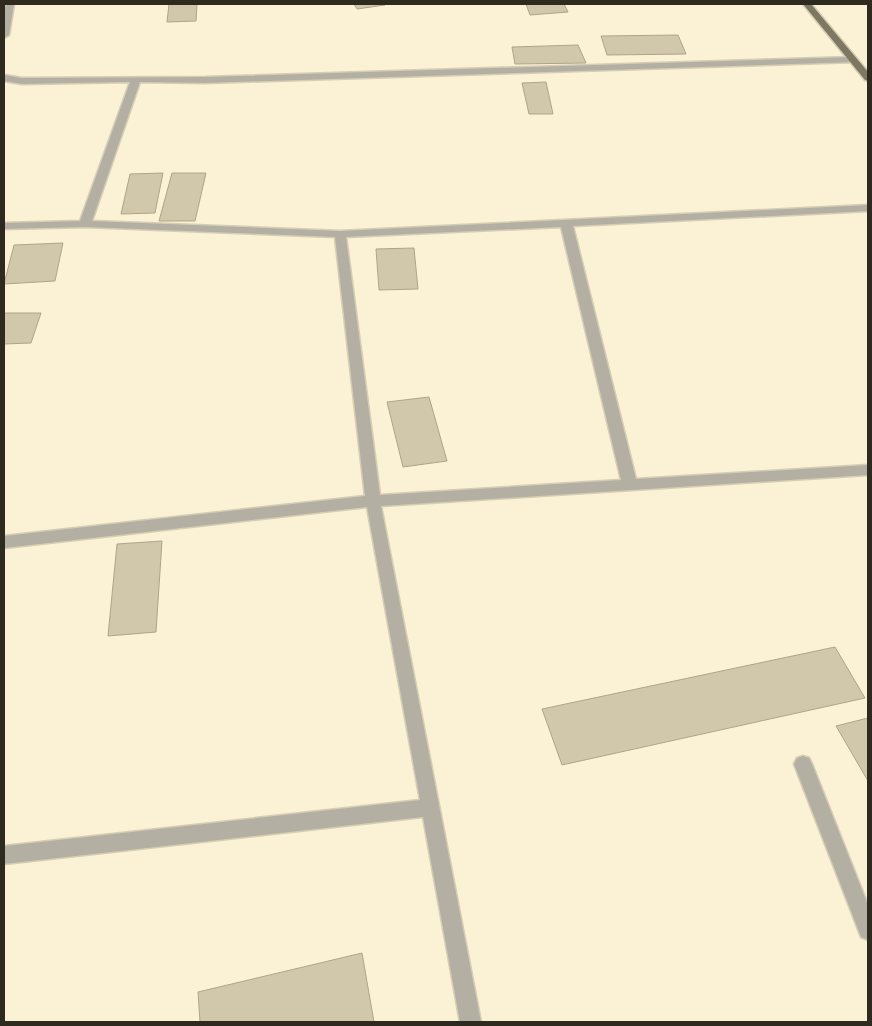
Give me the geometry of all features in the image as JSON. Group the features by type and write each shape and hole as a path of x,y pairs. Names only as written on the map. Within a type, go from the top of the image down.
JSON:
{"main road":[{"path":"807,4 868,78"}],"street":[{"path":"4,34 10,4"},
{"path":"4,78 22,81 205,80 853,60"},
{"path":"85,224 136,79"},
{"path":"4,226 85,224 340,234 868,208"},
{"path":"566,223 630,485"},
{"path":"340,234 373,501 472,1022"},
{"path":"4,542 373,501 868,470"},
{"path":"803,764 868,930"},
{"path":"4,855 431,807"}],"building":[{"path":"169,4 197,4 196,21 167,22"},
{"path":"354,4 384,4 385,5 357,9"},
{"path":"526,4 564,4 568,12 530,15"},
{"path":"678,35 686,54 607,55 601,36"},
{"path":"578,45 586,63 515,64 512,47"},
{"path":"546,82 553,114 529,114 522,83"},
{"path":"163,173 155,213 121,214 130,174"},
{"path":"172,173 206,173 195,221 159,221"},
{"path":"63,243 55,281 4,284 14,245"},
{"path":"414,248 418,289 379,290 376,249"},
{"path":"4,313 41,313 31,343 4,344"},
{"path":"429,397 447,461 403,467 387,402"},
{"path":"162,541 156,632 108,636 117,544"},
{"path":"835,647 865,698 562,765 542,709"},
{"path":"868,718 868,781 836,726"},
{"path":"362,953 374,1022 200,1022 198,992"}]}
